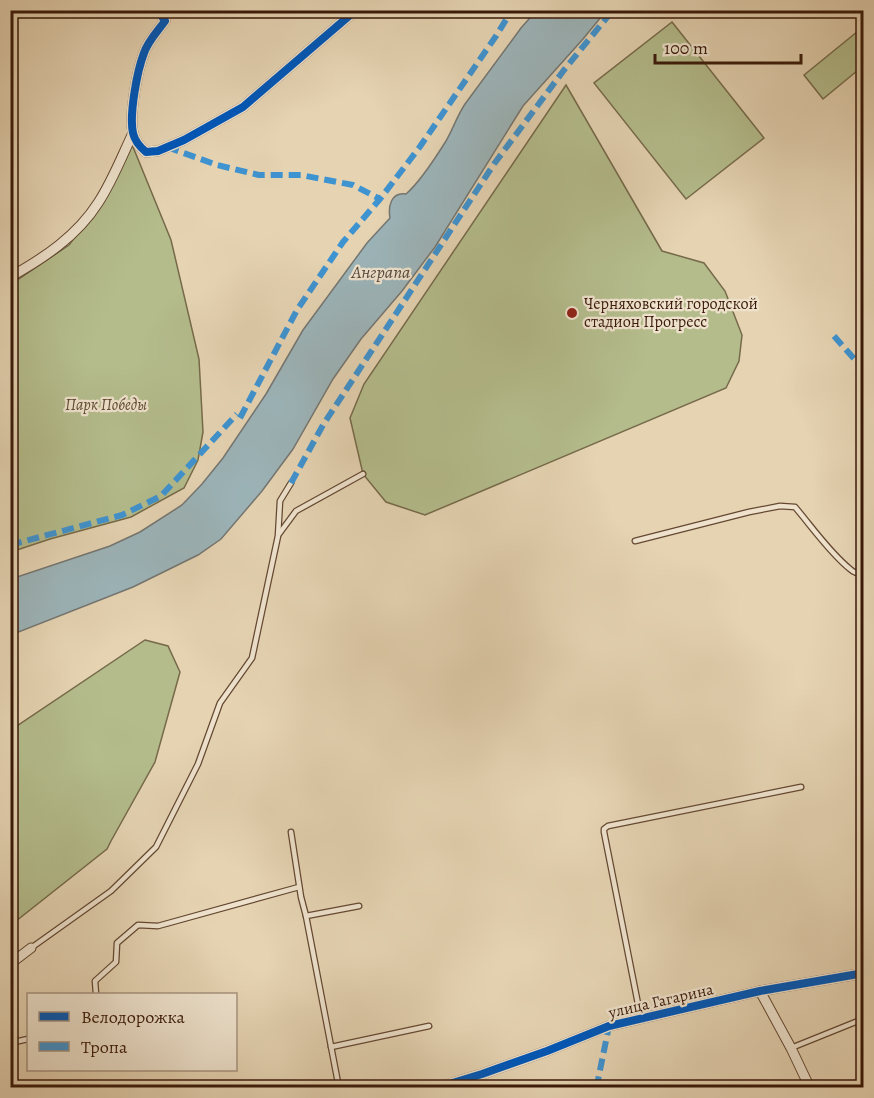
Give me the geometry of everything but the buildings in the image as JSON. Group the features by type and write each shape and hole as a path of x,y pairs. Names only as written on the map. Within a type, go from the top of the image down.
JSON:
{"street":[{"path":"158,10 165,21 150,41 144,54 132,102 133,133 139,147 146,152 158,151 184,140 243,107 357,10"},
{"path":"10,277 51,251 78,228 98,203 133,133"},
{"path":"10,964 31,948"},
{"name":"улица Гагарина","path":"436,1088 526,1059 609,1026 760,991 864,973"},
{"path":"760,991 810,1088"}],"lane":[{"path":"278,536 296,511 363,474"},
{"path":"31,948 111,891 156,847 198,764 220,703 252,658 278,536 280,501 291,483"},
{"path":"634,541 749,512 780,506 795,507 852,571 860,575 864,574"},
{"path":"641,1019 604,829 608,826 801,787"},
{"path":"291,832 302,906 306,916 339,1088"},
{"path":"96,993 94,981 116,962 117,943 138,925 158,926 299,887"},
{"path":"306,916 359,906"},
{"path":"791,1048 863,1019"},
{"path":"331,1047 429,1026"},
{"path":"10,1043 27,1039"}],"green space":[{"path":"672,22 764,138 686,199 594,83"},
{"path":"863,27 863,66 823,99 804,75"},
{"name":"Черняховский городской стадион Прогресс","path":"566,85 662,251 704,263 725,291 742,335 739,361 726,388 425,515 386,502 363,474 350,418 364,384"},
{"name":"Парк Победы","path":"131,142 171,240 199,359 203,432 198,460 184,488 131,517 11,552 10,285 69,245 103,201"},
{"path":"145,640 168,646 180,672 155,762 107,849 11,925 11,730"}],"water":[{"name":"Анграпа","path":"536,11 606,11 523,106 435,247 402,291 361,339 333,379 293,449 262,491 221,539 198,555 133,587 11,635 11,579 110,546 140,532 182,505 202,484 223,458 266,394 303,330 367,243 390,218 390,205 394,198 397,195 406,194 433,162 465,104"}],"marked path":[{"path":"240,418 297,310 343,242 419,148 512,10"},
{"path":"291,483 323,425 494,164 564,70 613,10"},
{"path":"167,147 217,165 259,175 301,175 353,185 380,199"},
{"path":"834,336 864,370"},
{"path":"10,545 122,515 161,496 237,414"},
{"path":"598,1088 609,1026"}],"cycle path":[{"path":"158,10 165,21 144,53 136,81 133,105 133,133 138,144 146,152 158,151 184,140 243,107 356,10"},
{"path":"436,1088 547,1051 609,1026 760,991 864,973"}],"place":[{"name":"Черняховский городской стадион Прогресс","path":"572,313"}]}
